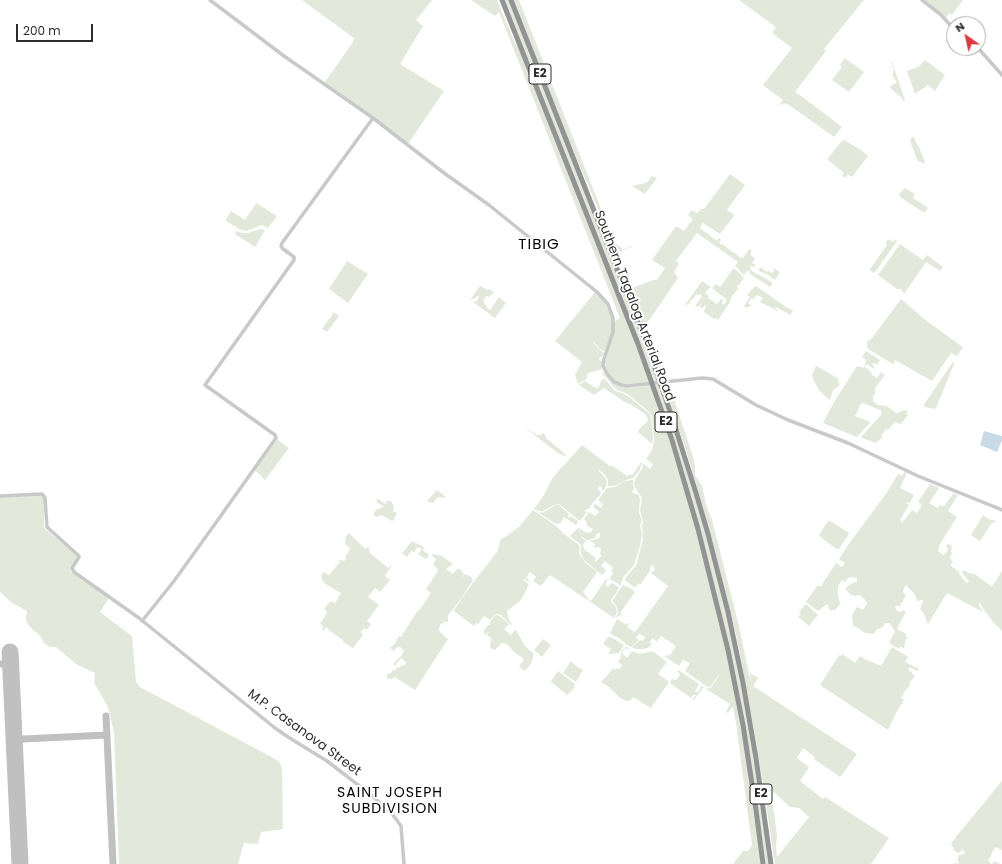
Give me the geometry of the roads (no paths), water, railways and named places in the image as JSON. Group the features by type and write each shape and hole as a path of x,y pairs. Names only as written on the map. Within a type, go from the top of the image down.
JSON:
{"highway":[{"name":"Southern Tagalog Arterial Road","path":"502,0 635,337 672,440 700,535 728,650 743,725 763,864"},
{"name":"Southern Tagalog Arterial Road","path":"511,0 652,359 680,438 709,538 731,623 744,683 763,801 771,864"},
{"path":"578,170 607,238 616,254"},
{"path":"630,288 631,299 649,346 652,359"}],"street":[{"path":"210,0 284,56 373,118 425,159 499,213 600,295 609,308 613,320 614,328 603,366 605,372 613,382 625,386 698,378 714,379 756,404 782,417 848,443 918,476 1002,510"},
{"path":"922,0 946,20"},
{"path":"985,56 1002,75"},
{"path":"142,621 174,581 276,438 274,435 205,385 294,261 294,257 282,248 282,243 373,118"},
{"name":"M.P. Casanova Street","path":"0,496 42,494 45,498 47,527 79,556 72,568 73,571 142,621 270,724 327,761 370,794 393,815 401,826 404,864"}],"water":[{"path":"984,431 1002,436 997,452 980,445"}],"district":[{"name":"TIBIG","path":"539,245"},
{"name":"SAINT JOSEPH SUBDIVISION","path":"390,802"}]}
